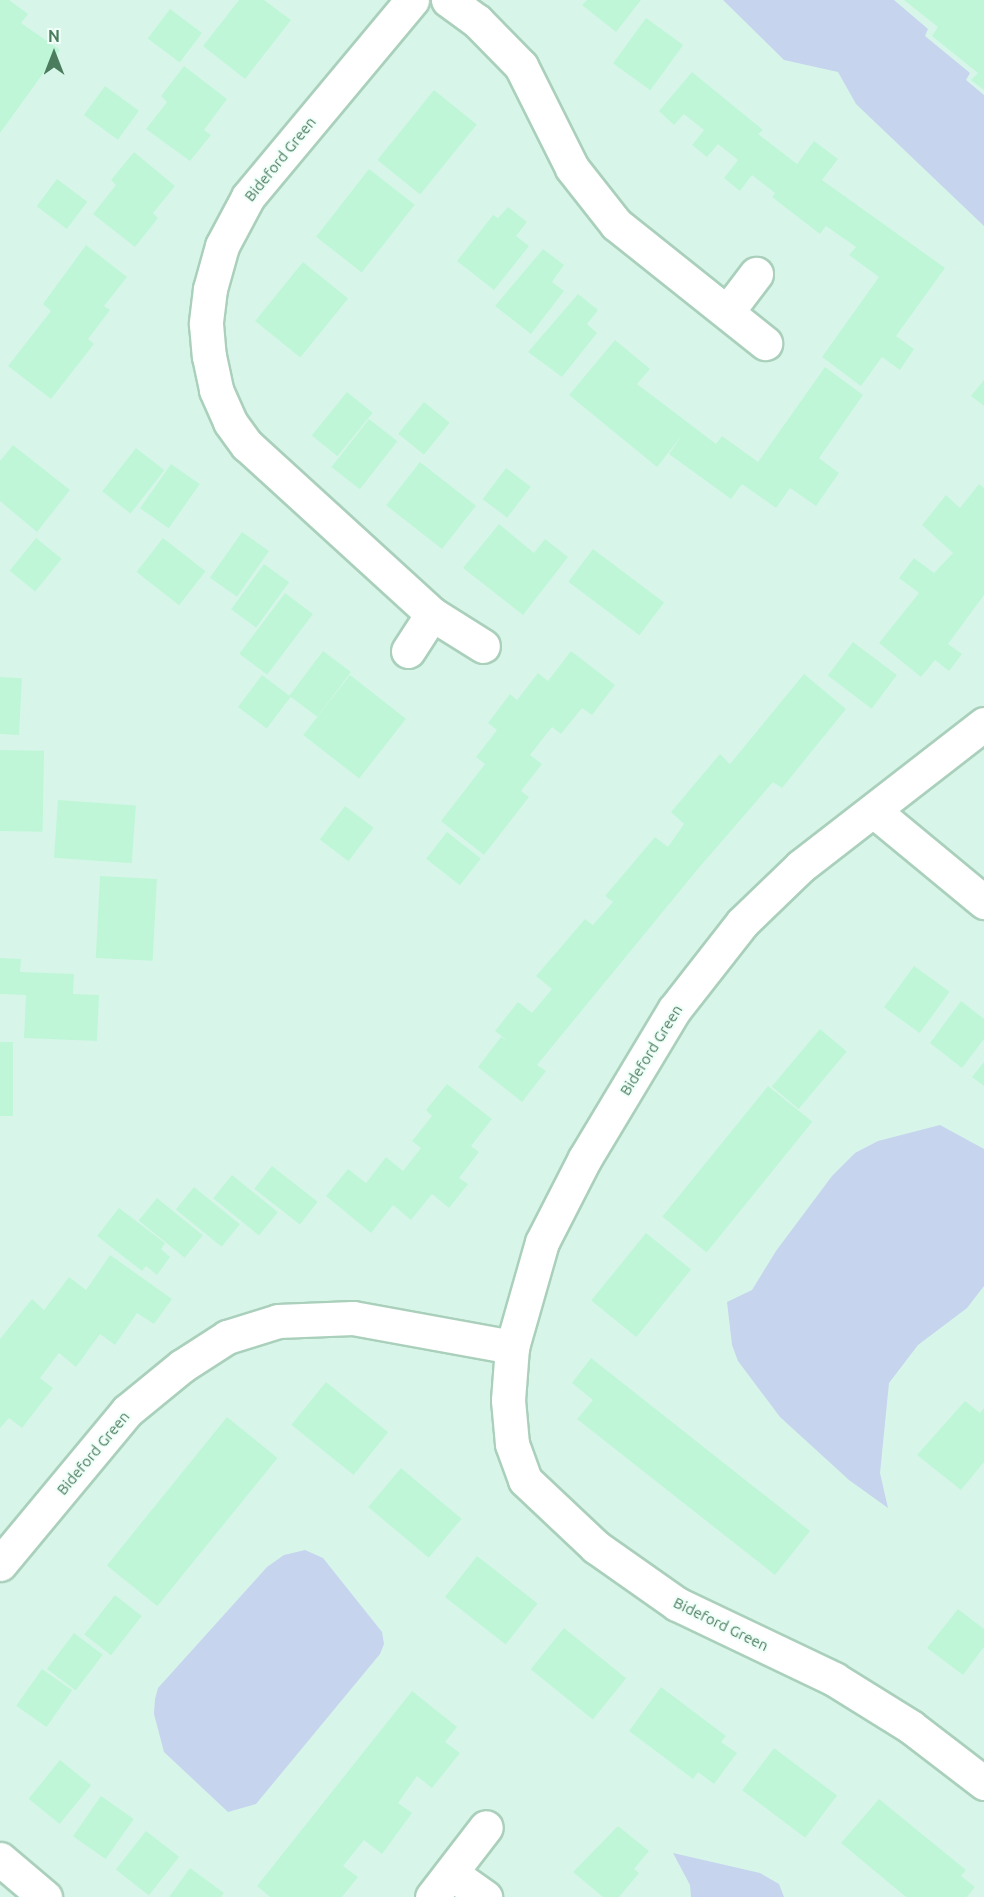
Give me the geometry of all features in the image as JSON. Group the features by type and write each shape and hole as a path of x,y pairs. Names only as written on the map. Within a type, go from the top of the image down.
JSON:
{"street":[{"name":"Bideford Green","path":"412,0 248,196 222,246 206,324 216,390 230,422 247,445 432,614 483,646"},
{"path":"448,0 477,21 521,66 572,168 616,224 765,343"},
{"path":"727,312 756,274"},
{"path":"408,651 432,614"},
{"name":"Bideford Green","path":"984,724 801,866 742,923 674,1010 585,1158 542,1242 512,1347 508,1400 512,1444 525,1480 596,1547 676,1604 844,1685 911,1726 984,1783"},
{"path":"874,811 984,902"},
{"name":"Bideford Green","path":"0,1564 127,1411 182,1366 227,1337 279,1321 353,1318 512,1347"},
{"path":"485,1897 442,1885 486,1827"},
{"path":"0,1859 45,1897"}],"shaded area":[{"path":"0,0 984,0 984,1897 0,1897"},
{"path":"723,0 894,0 928,29 925,36 970,73 966,80 984,95 984,226 856,104 838,72 784,60"},
{"path":"940,1125 984,1149 984,1286 967,1308 918,1345 889,1383 880,1473 888,1508 849,1480 780,1417 738,1361 732,1345 727,1302 752,1290 776,1251 832,1176 855,1153 878,1141"},
{"path":"305,1550 323,1558 382,1632 384,1644 380,1654 256,1804 228,1812 164,1752 154,1714 158,1688 267,1567 284,1555"},
{"path":"673,1853 760,1873 779,1884 784,1897 691,1897 690,1885"}],"building":[{"path":"0,0 9,0 28,14 21,23 60,50 0,133"},
{"path":"239,0 264,0 291,20 245,79 203,46"},
{"path":"587,0 641,0 616,32 582,5"},
{"path":"904,0 984,0 984,90 971,80 978,73 932,36 938,27"},
{"path":"170,9 202,33 180,63 148,39"},
{"path":"646,18 683,45 650,90 613,63"},
{"path":"184,66 227,99 204,130 211,135 190,161 146,129 167,102 161,96"},
{"path":"692,72 763,130 758,134 797,164 814,141 838,159 822,180 945,268 896,336 914,349 900,370 882,357 861,386 822,357 879,277 849,255 856,247 826,226 820,234 772,197 775,193 752,175 740,191 724,178 738,160 718,144 707,157 692,145 704,130 684,114 674,125 659,111"},
{"path":"105,86 139,111 118,140 84,115"},
{"path":"434,90 477,125 420,195 377,160"},
{"path":"134,152 175,186 153,213 158,218 135,247 93,214 116,185 111,180"},
{"path":"369,169 415,205 362,272 316,237"},
{"path":"57,179 87,202 67,229 37,206"},
{"path":"508,207 527,222 516,236 529,246 494,290 457,261 493,215 498,218"},
{"path":"86,245 127,277 104,306 110,310 88,339 94,344 51,399 8,366 51,311 43,304"},
{"path":"543,249 564,265 552,282 564,291 531,334 495,306"},
{"path":"303,262 348,299 300,358 255,321"},
{"path":"578,294 598,310 587,324 597,333 562,377 528,352"},
{"path":"615,340 650,369 637,384 716,444 722,436 758,462 825,367 863,395 819,458 839,473 816,506 790,488 776,508 742,484 731,499 669,454 683,434 657,467 569,395"},
{"path":"984,380 984,406 971,396"},
{"path":"347,392 373,413 337,456 312,436"},
{"path":"424,402 450,423 424,455 398,434"},
{"path":"369,419 397,441 360,489 331,467"},
{"path":"13,445 70,490 37,532 0,501 0,461"},
{"path":"136,448 164,470 131,514 102,491"},
{"path":"420,462 476,506 442,549 386,505"},
{"path":"171,464 200,484 169,528 140,508"},
{"path":"506,468 531,487 507,518 483,499"},
{"path":"979,484 984,488 984,595 948,644 962,654 949,671 935,660 921,677 879,643 919,593 899,578 914,558 934,573 953,553 922,525 946,495 960,508"},
{"path":"499,524 534,553 545,539 568,557 523,615 463,568"},
{"path":"242,532 269,551 237,597 210,578"},
{"path":"36,538 62,559 35,591 10,571"},
{"path":"163,538 206,571 179,605 137,572"},
{"path":"593,549 664,603 639,635 568,582"},
{"path":"264,564 289,582 256,628 231,609"},
{"path":"285,593 313,614 267,675 239,654"},
{"path":"853,642 897,675 872,709 828,676"},
{"path":"323,651 351,672 317,717 289,696"},
{"path":"571,651 615,685 592,715 582,708 561,734 552,727 530,755 542,764 521,791 529,797 484,855 441,821 485,764 476,757 497,730 488,723 510,694 517,700 538,673 548,681"},
{"path":"804,674 846,709 782,788 773,782 697,870 537,1065 546,1071 522,1102 478,1067 501,1037 508,1041 495,1031 518,1002 532,1013 552,989 536,976 585,919 593,925 613,902 605,896 655,837 668,847 684,824 671,812 720,754 730,764"},
{"path":"262,675 291,697 267,729 238,707"},
{"path":"350,675 406,719 359,779 303,735"},
{"path":"0,677 22,678 19,735 0,734"},
{"path":"0,750 44,751 43,832 0,831"},
{"path":"58,800 136,805 132,863 54,858"},
{"path":"345,806 374,828 348,861 320,840"},
{"path":"447,832 481,858 460,885 426,859"},
{"path":"100,876 157,879 153,961 96,958"},
{"path":"0,958 21,959 20,972 74,974 73,994 99,995 97,1041 24,1038 26,995 0,994"},
{"path":"914,966 950,992 920,1033 884,1007"},
{"path":"961,1001 984,1019 984,1039 962,1068 930,1043"},
{"path":"820,1029 847,1051 799,1109 772,1086"},
{"path":"0,1042 13,1042 13,1116 0,1116"},
{"path":"984,1062 984,1086 972,1077"},
{"path":"447,1084 492,1119 471,1146 479,1152 459,1178 468,1184 449,1208 432,1194 411,1220 393,1205 371,1233 326,1196 348,1169 366,1183 386,1157 403,1171 421,1148 412,1141 432,1116 426,1110"},
{"path":"768,1086 812,1122 707,1252 662,1217"},
{"path":"272,1166 318,1202 300,1225 254,1189"},
{"path":"232,1175 278,1212 259,1235 213,1198"},
{"path":"194,1187 240,1224 222,1247 176,1210"},
{"path":"157,1198 203,1235 185,1258 139,1221"},
{"path":"119,1208 165,1243 161,1249 170,1257 157,1275 146,1266 142,1271 97,1236"},
{"path":"646,1233 691,1270 636,1337 591,1301"},
{"path":"110,1255 172,1299 154,1324 137,1313 115,1345 100,1334 76,1367 59,1353 40,1378 53,1388 22,1428 9,1418 0,1428 0,1339 32,1299 44,1310 69,1277 86,1290"},
{"path":"591,1358 810,1531 775,1575 577,1419 593,1400 572,1383"},
{"path":"326,1382 388,1432 354,1475 291,1425"},
{"path":"965,1401 980,1413 984,1408 984,1462 961,1490 917,1455"},
{"path":"227,1417 278,1458 157,1606 107,1565"},
{"path":"401,1468 462,1519 429,1558 368,1507"},
{"path":"477,1556 538,1603 506,1644 445,1597"},
{"path":"115,1595 142,1616 111,1655 84,1634"},
{"path":"958,1609 984,1629 984,1647 963,1675 927,1648"},
{"path":"564,1628 626,1678 593,1720 531,1669"},
{"path":"74,1633 103,1655 76,1691 47,1669"},
{"path":"42,1669 72,1690 46,1727 16,1706"},
{"path":"661,1687 726,1736 721,1742 737,1753 714,1784 698,1772 693,1779 629,1731"},
{"path":"412,1691 457,1727 445,1742 460,1753 432,1788 417,1776 398,1803 412,1813 382,1854 364,1840 343,1866 358,1877 342,1897 270,1897 257,1886"},
{"path":"774,1748 837,1796 805,1838 742,1790"},
{"path":"60,1760 91,1785 60,1824 29,1799"},
{"path":"101,1796 134,1819 106,1859 73,1836"},
{"path":"879,1799 966,1870 961,1876 975,1887 967,1897 906,1897 841,1843"},
{"path":"618,1826 649,1851 634,1869 639,1873 619,1897 603,1897 573,1872"},
{"path":"146,1831 179,1857 149,1895 116,1870"},
{"path":"190,1868 224,1893 221,1897 169,1897"}]}
